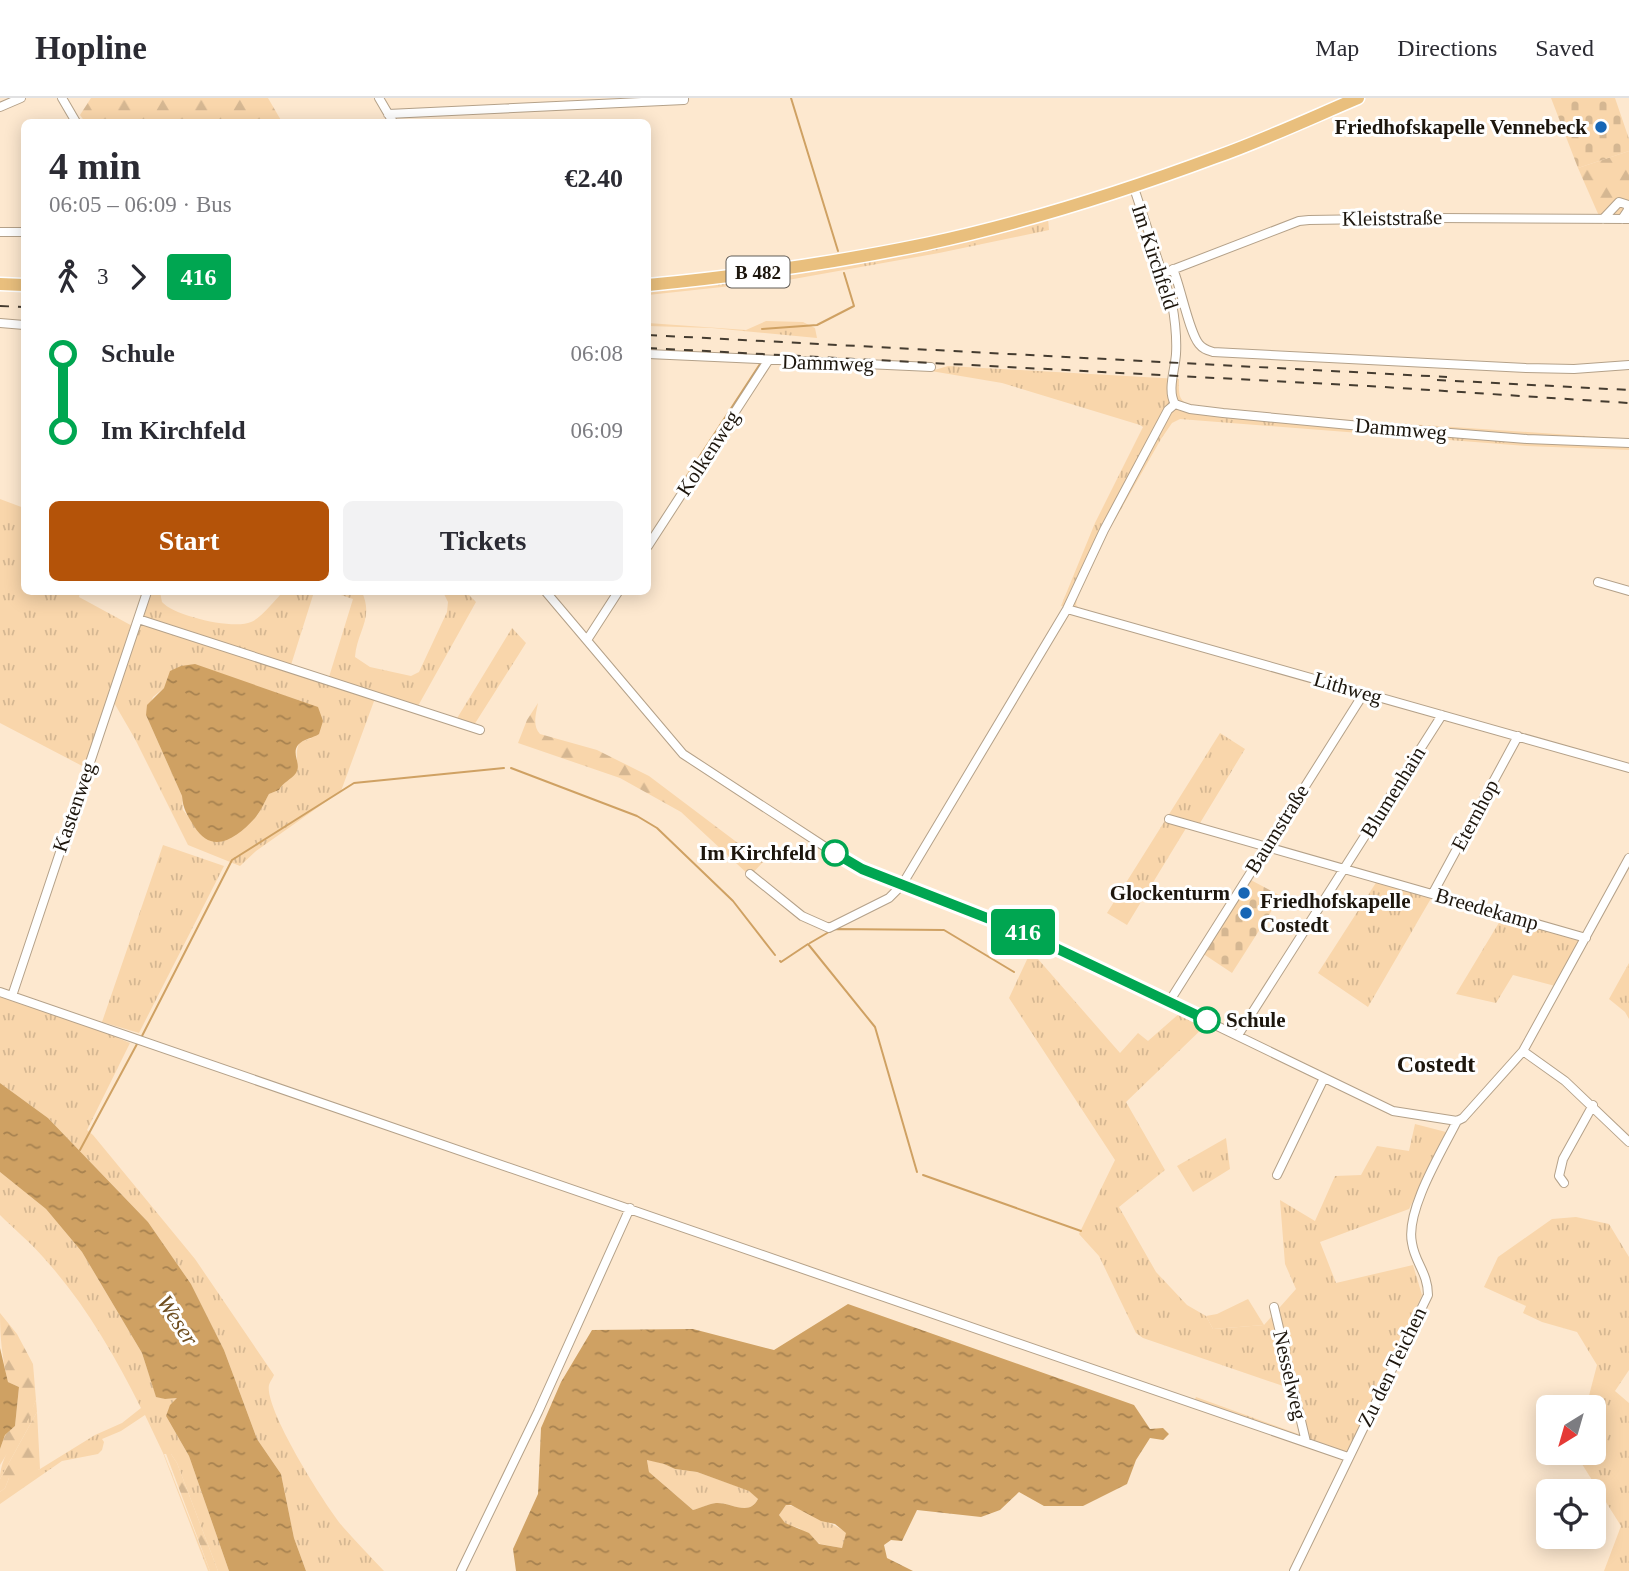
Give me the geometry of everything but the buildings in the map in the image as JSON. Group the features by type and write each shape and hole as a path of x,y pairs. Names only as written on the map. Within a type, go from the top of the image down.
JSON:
{"main road":[{"name":"B 482","path":"651,285 769,270 927,244 1072,205 1217,157 1358,98"},
{"path":"0,284 21,285"}],"street":[{"path":"0,107 20,98"},
{"path":"62,98 74,119"},
{"path":"379,98 391,119"},
{"path":"519,98 524,107"},
{"path":"388,114 684,99"},
{"name":"Im Kirchfeld","path":"1133,185 1168,271 1176,321 1176,353 1171,389 1175,404"},
{"path":"1602,219 1619,202 1628,205 1625,219"},
{"name":"Kleiststraße","path":"1168,271 1299,221 1438,218 1625,219"},
{"path":"0,232 21,232"},
{"path":"1168,271 1179,283 1195,338 1201,346 1213,352 1526,368 1574,369 1629,365"},
{"path":"0,323 21,324"},
{"name":"Dammweg","path":"651,354 931,367"},
{"name":"Kolkenweg","path":"651,541 768,360"},
{"path":"750,874 802,916 830,928 889,898 902,885 1067,609 1122,496 1168,410 1175,404"},
{"name":"Dammweg","path":"1175,404 1223,414 1527,439 1629,443"},
{"path":"1598,582 1629,591"},
{"name":"Kastenweg","path":"12,996 146,595"},
{"path":"549,595 683,754 862,869 1028,935 1393,1111 1457,1121"},
{"path":"587,640 616,595"},
{"name":"Lithweg","path":"1067,609 1629,768"},
{"path":"138,619 480,730"},
{"name":"Baumstraße","path":"1169,1002 1364,693"},
{"name":"Blumenhain","path":"1238,1035 1442,715"},
{"name":"Eternhop","path":"1433,893 1518,736"},
{"name":"Breedekamp","path":"1169,819 1586,938"},
{"name":"Zu den Teichen","path":"1294,1571 1428,1295 1427,1279 1412,1245 1411,1232 1422,1191 1457,1121 1463,1118 1523,1051 1629,858"},
{"path":"0,992 1348,1457"},
{"path":"1523,1051 1565,1081 1629,1142"},
{"path":"1277,1175 1324,1078"},
{"path":"1564,1184 1559,1176 1563,1160 1592,1105"},
{"path":"461,1571 538,1412 630,1208"},
{"name":"Nesselweg","path":"1274,1307 1306,1442"}],"green space":[{"path":"91,98 268,98 280,119 83,119 80,115"},
{"path":"1551,98 1615,98 1629,139 1629,151 1578,168"},
{"path":"1629,151 1629,215 1599,216 1578,168"},
{"path":"1048,218 1049,230 788,280 651,295 651,288"},
{"path":"766,321 803,322 815,328 817,338 712,328 651,326 651,323 746,330"},
{"path":"948,366 1179,379 1181,398 1190,405 1278,415 1629,439 1629,450 1526,446 1180,419 1172,423 1161,439 1108,532 1077,598 1076,605 1083,612 1061,606 1095,523 1143,427 1002,383 931,371"},
{"path":"0,499 21,507 21,595 79,595 136,628 147,595 161,595 162,602 191,617 219,623 243,624 255,620 280,595 313,595 291,665 329,677 353,599 341,595 363,595 365,601 366,618 355,657 370,667 411,676 419,672 447,612 448,602 444,595 469,595 476,602 418,706 377,693 341,791 256,851 240,866 188,845 113,701 88,769 0,723","holes":["164,688 312,738 300,742 296,772 279,790 269,794 257,816 191,820 183,810 182,796 146,715 153,697"]},
{"path":"512,628 526,643 474,725 456,720"},
{"path":"538,703 535,723 540,734 597,750 649,776 763,862 750,876 681,812 620,778 518,743 527,720"},
{"path":"1220,733 1245,749 1197,828 1188,825 1127,925 1107,913"},
{"path":"163,845 224,866 139,1033 102,1022"},
{"path":"1247,878 1281,896 1232,973 1199,951"},
{"path":"1379,878 1433,895 1368,1007 1318,973"},
{"path":"1506,911 1586,934 1559,987 1513,975 1496,1003 1456,994"},
{"path":"1031,951 1120,1053 1138,1033 1148,1041 1181,1012 1207,1024 1126,1102 1165,1170 1119,1207 1156,1272 1187,1305 1206,1316 1213,1329 1264,1325 1296,1289 1285,1264 1280,1200 1315,1221 1335,1176 1361,1175 1377,1146 1409,1151 1415,1124 1446,1132 1409,1209 1320,1242 1336,1283 1413,1265 1422,1295 1347,1461 1191,1407 1196,1397 1301,1435 1292,1389 1143,1338 1136,1333 1099,1256 1079,1234 1115,1160 1009,998"},
{"path":"1629,963 1629,1019 1625,1012 1609,999"},
{"path":"0,997 130,1043 87,1130 195,1259 274,1375 269,1385 270,1397 298,1458 335,1516 384,1571 306,1571 294,1538 281,1474 257,1439 224,1350 191,1284 148,1222 48,1118 0,1083"},
{"path":"1226,1138 1230,1169 1193,1192 1177,1166"},
{"path":"0,1172 46,1209 82,1252 142,1353 156,1396 165,1399 177,1398 166,1416 189,1456 229,1571 218,1571 177,1463 171,1454 164,1454 208,1571 163,1453 145,1415 121,1431 102,1439 102,1450 98,1454 62,1461 0,1504 0,1492 9,1478 40,1469 95,1435 122,1423 141,1408 109,1348 72,1292 38,1251 0,1215"},
{"path":"1576,1217 1609,1224 1629,1257 1629,1370 1615,1391 1629,1403 1629,1571 1604,1571 1621,1526 1606,1502 1606,1479 1591,1479 1583,1465 1606,1465 1606,1395 1589,1395 1597,1365 1577,1332 1542,1322 1523,1313 1526,1306 1484,1287 1498,1257 1552,1219"},
{"path":"1248,1299 1264,1325 1213,1329 1206,1316 1217,1314"},
{"path":"0,1313 17,1334 33,1364 36,1400 29,1418 0,1465 0,1449 5,1435 15,1426 19,1387 8,1382"},
{"path":"36,1400 37,1412 0,1479 4,1459"},
{"path":"37,1412 40,1469 16,1480 9,1478 0,1492 0,1479"},
{"path":"165,1451 171,1454 177,1463 218,1571 210,1571"},
{"path":"647,1459 675,1469 697,1472 750,1491 758,1499 745,1508 716,1503 693,1510 649,1472"},
{"path":"786,1505 807,1512 847,1533 842,1548 820,1544 799,1528 785,1524 779,1515"}],"water":[{"path":"195,664 318,707 323,721 319,734 303,741 296,748 298,770 294,775 279,790 269,794 248,825 224,841 216,842 201,835 187,815 182,796 146,715 147,705 164,688 170,671"},
{"name":"Weser","path":"0,1083 48,1118 148,1222 191,1284 224,1350 257,1439 281,1474 294,1538 306,1571 229,1571 189,1456 166,1416 170,1405 177,1398 156,1397 142,1353 82,1252 46,1209 0,1172"},
{"path":"848,1304 1134,1405 1150,1429 1163,1428 1169,1434 1163,1440 1150,1438 1136,1460 1127,1484 1083,1506 1044,1506 1019,1492 1000,1510 981,1517 917,1510 902,1541 891,1540 884,1545 887,1558 913,1571 516,1571 513,1549 538,1494 541,1428 561,1382 592,1330 693,1329 774,1350","holes":["647,1460 675,1469 697,1472 749,1491 758,1499 745,1508 716,1503 693,1510 649,1472","786,1505 821,1521 835,1524 846,1533 842,1548 819,1544 809,1533 785,1523 779,1515"]},
{"path":"0,1348 8,1382 19,1387 15,1426 5,1435 0,1449"}],"waterway":[{"path":"791,98 838,251"},
{"path":"762,329 817,325 854,306 844,273"},
{"path":"677,491 760,364"},
{"path":"142,1036 232,860 354,783 504,768"},
{"path":"511,768 637,816 657,828 733,901 775,955"},
{"path":"810,943 834,929 944,930 1014,972"},
{"path":"780,961 808,944 875,1027 917,1172"},
{"path":"80,1150 137,1044"},
{"path":"923,1175 1081,1231"}],"railway":[{"path":"0,306 21,307"},
{"path":"651,335 1447,377"},
{"path":"651,348 1368,386 1629,403"},
{"path":"1437,380 1629,390"}],"bus line":[{"name":"416","path":"835,853 862,869 1037,939 1207,1020"}],"place":[{"name":"Friedhofskapelle Vennebeck","path":"1601,127"},
{"name":"Im Kirchfeld","path":"835,853"},
{"name":"Glockenturm","path":"1244,893"},
{"name":"Friedhofskapelle Costedt","path":"1246,913"},
{"name":"Schule","path":"1207,1020"}],"district":[{"name":"Costedt","path":"1436,1064"}]}
